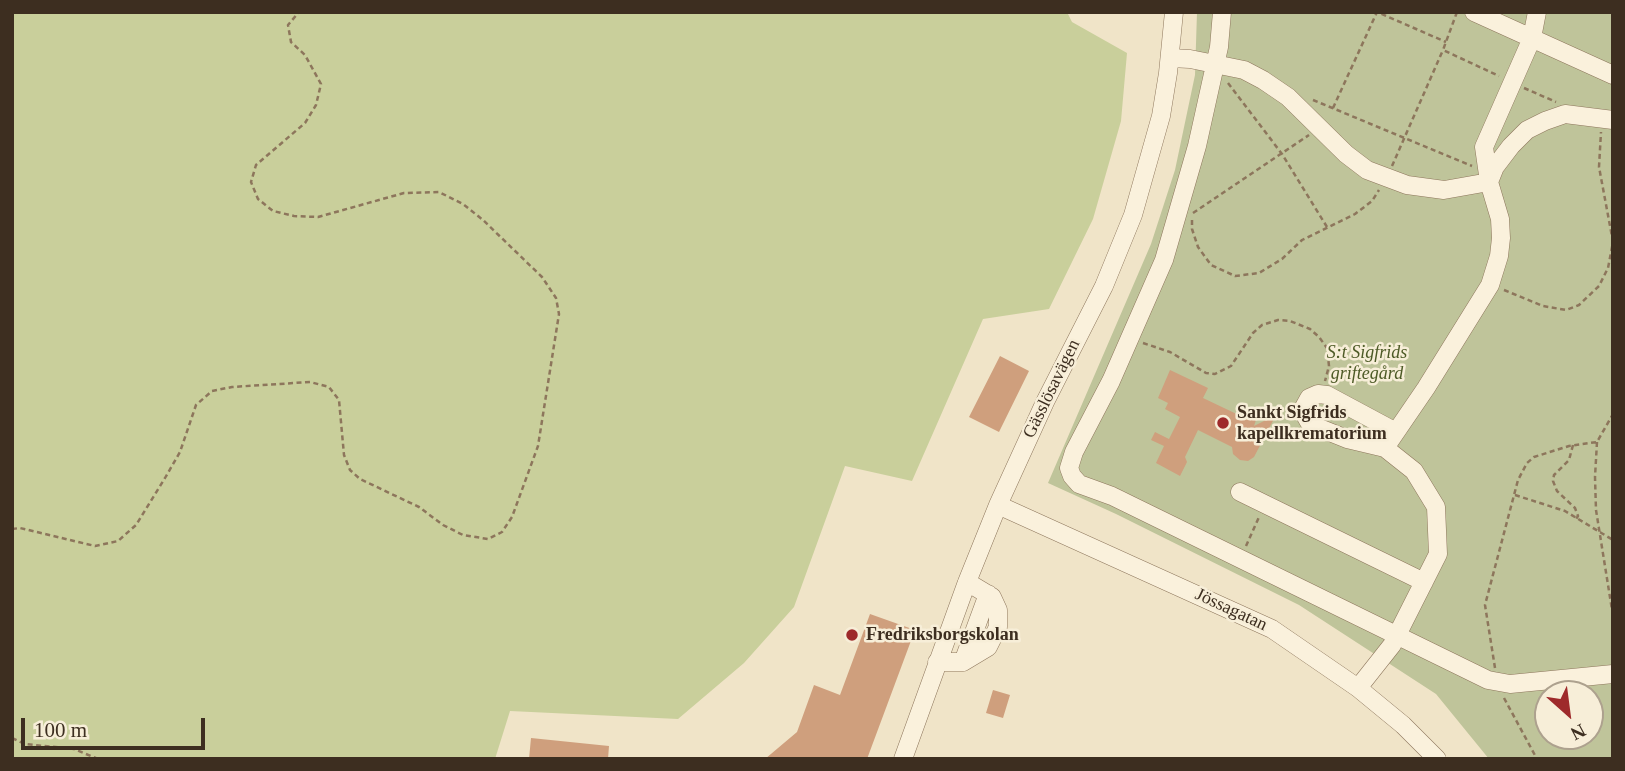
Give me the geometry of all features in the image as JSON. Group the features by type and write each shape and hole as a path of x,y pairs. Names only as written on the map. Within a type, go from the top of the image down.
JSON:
{"street":[{"name":"Gässlösavägen","path":"903,759 937,662 998,505 1045,402 1104,286 1133,215 1161,116 1174,12"},
{"path":"1222,12 1219,47 1197,146 1164,260 1129,341 1074,452 1069,468 1072,476 1079,484 1112,496 1498,683 1613,674"},
{"path":"1474,12 1613,75"},
{"path":"1385,448 1490,285 1499,256 1501,238 1500,219 1489,182 1484,148 1532,38 1537,12"},
{"path":"1170,58 1190,59 1244,70 1277,89 1367,170 1386,178 1407,185 1444,190 1489,182"},
{"path":"1489,182 1494,167 1527,130 1565,114 1609,119 1613,101"},
{"path":"1358,688 1392,646 1438,555 1436,507 1414,471 1385,448 1347,439 1309,422 1304,407 1309,398 1321,394 1396,432"},
{"path":"1240,492 1424,582"},
{"name":"Jössagatan","path":"998,505 1272,629 1358,688 1404,725 1437,759"},
{"path":"937,662 963,662 988,647 998,627 998,610 988,594 967,582"}],"path":[{"path":"12,529 20,528 95,546 118,541 136,525 180,452 196,405 212,391 232,387 310,382 329,387 339,400 344,455 349,470 360,480 419,507 443,525 463,535 488,539 502,532 512,517 538,446 559,314 556,298 542,277 483,220 463,204 439,192 404,193 318,217 294,216 273,211 258,199 251,182 256,165 305,123 316,105 321,83 305,55 291,42 288,25 299,12"},
{"path":"1333,108 1377,12 1446,42"},
{"path":"1320,129 1193,213 1192,229 1198,247 1210,265 1235,276 1259,273 1282,259 1302,240 1355,214 1372,201 1405,138 1457,12"},
{"path":"1443,50 1563,105 1565,114"},
{"path":"1234,68 1227,81 1282,154 1327,227"},
{"path":"1312,99 1481,170 1489,182"},
{"path":"1490,285 1543,306 1566,310 1579,305 1599,286 1608,268 1613,242 1599,167 1600,136 1609,119"},
{"path":"1129,341 1158,347 1206,373 1215,374 1231,366 1252,332 1262,325 1278,320 1290,321 1310,330 1326,348 1329,366 1321,394"},
{"path":"1613,414 1597,442 1595,477 1600,533 1613,616"},
{"path":"1537,759 1498,683 1485,605 1513,495 1522,471 1534,457 1573,445 1597,442"},
{"path":"1573,445 1569,460 1553,481 1557,491 1575,508 1578,520"},
{"path":"1513,495 1552,506 1613,540"},
{"path":"1240,559 1265,504"},
{"path":"12,738 25,744 75,749 98,759"}],"green space":[{"path":"12,12 1067,12 1072,22 1127,53 1121,121 1093,219 1049,309 983,319 912,481 845,466 794,607 744,663 678,719 510,711 495,759 12,759"},
{"name":"S:t Sigfrids griftegård","path":"1197,12 1613,12 1613,759 1489,759 1436,694 1299,605 1048,483 1151,244 1175,170 1195,75"}],"building":[{"path":"1000,356 1029,371 999,432 969,417"},
{"name":"Sankt Sigfrids kapellkrematorium","path":"1170,370 1208,388 1203,398 1245,418 1253,412 1256,420 1254,426 1276,415 1254,457 1248,461 1240,460 1233,454 1232,447 1198,430 1185,457 1187,462 1180,476 1156,463 1164,446 1151,440 1155,432 1169,439 1180,417 1165,409 1168,403 1158,398"},
{"path":"870,614 915,630 867,759 765,759 797,732 814,685 840,695"},
{"path":"993,690 1010,695 1003,718 986,713"},
{"path":"531,738 609,746 608,759 529,759"}],"place":[{"name":"Sankt Sigfrids kapellkrematorium","path":"1223,423"},
{"name":"Fredriksborgskolan","path":"852,635"}]}
